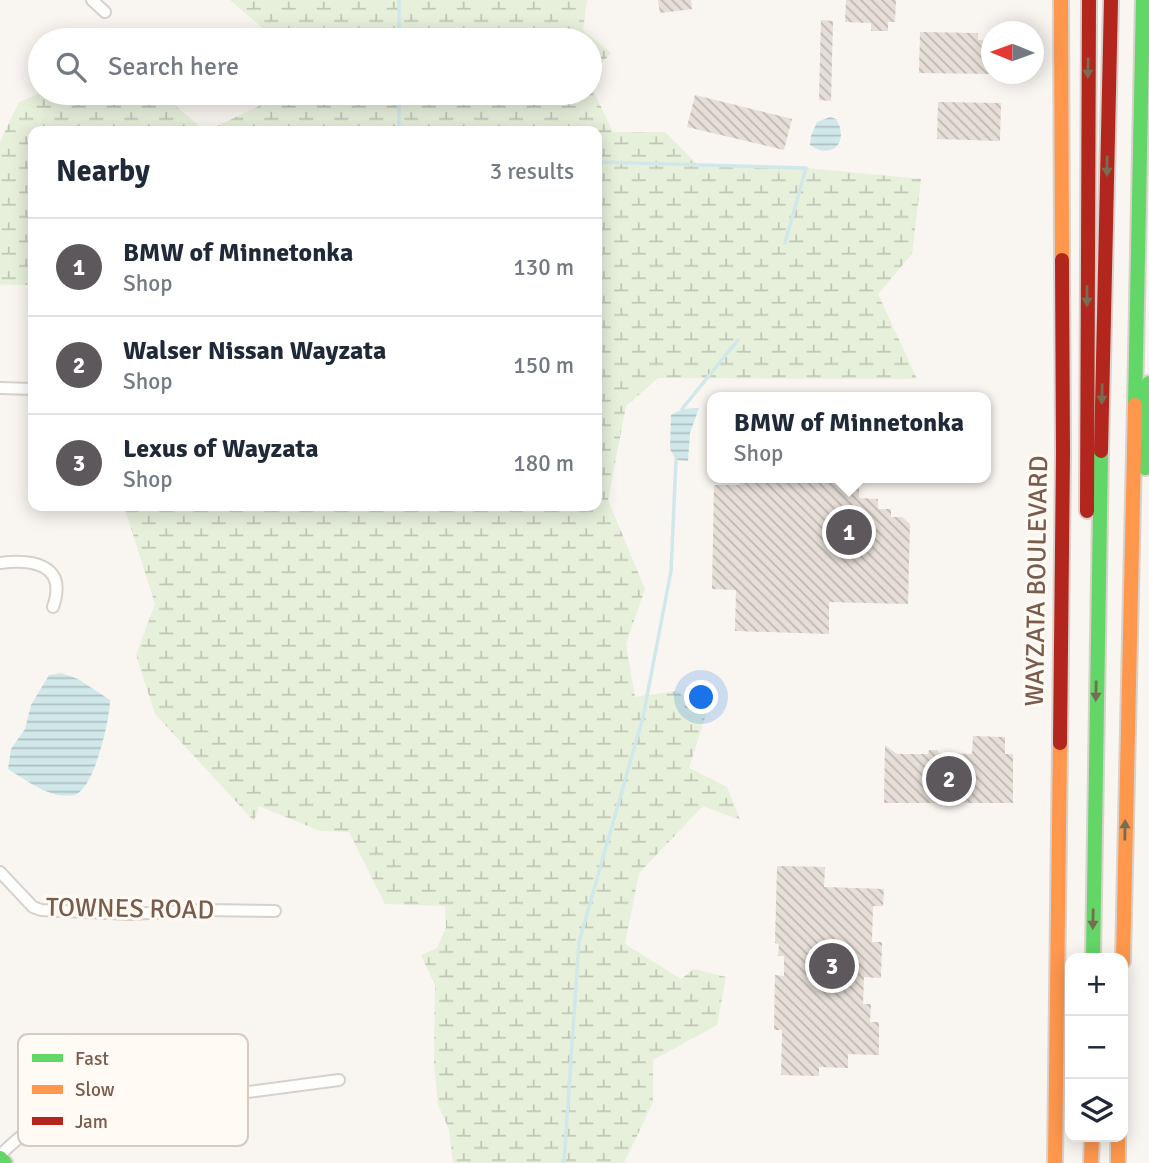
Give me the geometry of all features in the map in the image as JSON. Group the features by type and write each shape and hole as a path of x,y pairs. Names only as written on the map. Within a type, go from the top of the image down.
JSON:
{"main road":[{"name":"WAYZATA BOULEVARD","path":"1055,1163 1063,453 1061,0"},
{"path":"1089,0 1087,562 1097,623"},
{"path":"1093,953 1097,623 1111,0"},
{"path":"1123,953 1143,0"},
{"path":"1129,605 1145,483 1149,383"},
{"path":"1091,1163 1092,1142"},
{"path":"1118,1142 1118,1163"},
{"path":"0,1156 5,1163"}],"street":[{"path":"92,0 105,12"},
{"path":"0,388 28,389"},
{"path":"0,563 38,563 48,569 57,588 53,607"},
{"name":"TOWNES ROAD","path":"0,872 33,907 41,910 131,914 204,910 275,911"},
{"path":"248,1092 339,1080"},
{"path":"0,1156 18,1140"}],"green space":[{"path":"230,0 587,0 583,28 263,28"},
{"path":"602,46 611,53 602,63"},
{"path":"28,98 28,105 175,105 199,126 28,126 28,285 0,285 0,142 19,102"},
{"path":"261,105 600,105 613,132 665,132 698,165 806,168 921,179 912,254 878,294 917,379 658,378 626,406 608,500 645,589 626,644 635,697 677,691 707,711 689,768 727,787 740,820 703,806 639,873 625,944 681,979 694,969 726,977 717,1025 653,1060 653,1102 624,1163 453,1163 449,1129 438,1105 434,1063 435,985 421,955 437,948 446,927 445,906 385,904 349,832 320,831 259,806 254,821 155,714 136,655 155,604 126,511 602,511 602,126 217,126"}],"water":[{"path":"830,117 836,119 840,127 840,141 832,150 825,151 810,145 817,122"},
{"path":"699,408 690,433 688,461 676,460 670,449 671,415 682,409"},
{"path":"61,673 78,679 110,700 100,753 88,781 81,791 65,796 39,788 8,769 11,749 25,729 31,705 49,675"}],"building":[{"path":"658,0 691,0 692,9 660,13"},
{"path":"846,0 896,0 895,22 888,22 888,31 871,31 871,23 845,22"},
{"path":"821,20 833,21 831,101 819,100"},
{"path":"920,32 978,33 978,40 981,40 981,74 919,73"},
{"path":"695,95 792,119 784,150 687,127"},
{"path":"938,102 1001,103 1000,141 937,139"},
{"path":"859,483 859,498 878,499 878,509 891,509 891,517 902,517 910,524 908,604 829,602 829,634 735,631 736,590 712,589 714,485"},
{"path":"973,736 1005,737 1005,754 1013,754 1013,803 884,803 885,745 897,754 928,754 929,750 938,750 938,753 972,754"},
{"path":"777,866 825,867 824,887 884,889 883,906 873,906 872,942 882,942 881,978 864,977 863,1004 871,1004 870,1022 879,1022 879,1055 848,1054 848,1068 819,1067 819,1076 781,1075 782,1030 774,1030 775,975 784,976 784,956 778,956 779,944 775,943"}],"waterway":[{"path":"399,0 399,28"},
{"path":"399,105 399,126"},
{"path":"602,162 806,168 785,243"},
{"path":"682,409 738,340"},
{"path":"564,1163 579,942 643,717 671,571 676,460"}],"traffic: fast":[{"path":"1135,405 1143,0"},
{"path":"1145,468 1149,383"},
{"path":"1093,953 1101,451"},
{"path":"0,1158 5,1163"}],"traffic: slow":[{"path":"1061,0 1062,260"},
{"path":"1123,953 1135,405"},
{"path":"1055,1163 1060,743"},
{"path":"1091,1163 1092,1142"},
{"path":"1118,1142 1118,1163"}],"traffic: jam":[{"path":"1087,511 1089,0"},
{"path":"1101,451 1111,0"},
{"path":"1060,743 1062,260"}],"place":[{"name":"BMW of Minnetonka","path":"849,532"},
{"name":"Walser Nissan Wayzata","path":"949,779"},
{"name":"Lexus of Wayzata","path":"832,966"}]}
